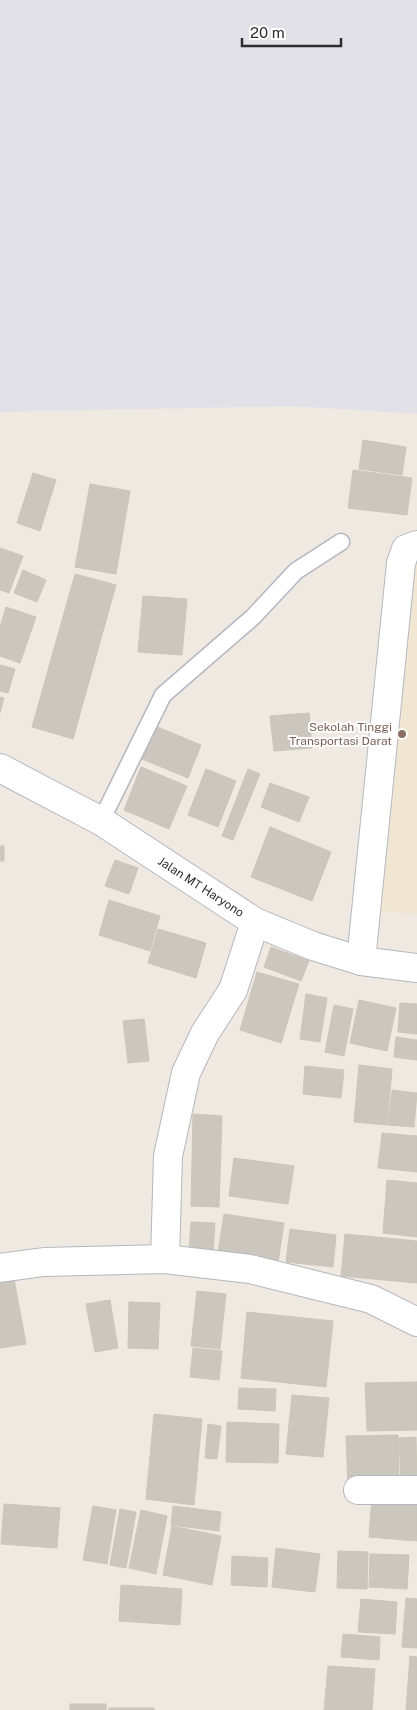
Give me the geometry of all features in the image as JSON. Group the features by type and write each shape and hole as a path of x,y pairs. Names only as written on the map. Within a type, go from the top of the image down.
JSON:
{"street":[{"path":"361,961 401,563 406,549 417,545"},
{"name":"Jalan MT Haryono","path":"0,768 101,821 255,922 313,946 361,961 417,968"},
{"path":"165,1259 168,1156 186,1073 205,1033 233,990 255,922"},
{"path":"0,1268 44,1262 165,1259 250,1269 371,1299 417,1322"},
{"path":"358,1490 417,1490"}],"lane":[{"path":"101,821 163,695 253,617 296,571 341,542"}],"shaded area":[{"path":"0,0 417,0 417,414 290,406 0,412"},
{"name":"Sekolah Tinggi Transportasi Darat","path":"417,548 417,914 369,909 405,559"}],"building":[{"path":"363,440 406,447 402,475 359,469"},
{"path":"353,470 412,478 407,515 348,508"},
{"path":"33,473 56,480 40,531 17,523"},
{"path":"90,484 130,491 116,574 75,567"},
{"path":"0,548 23,556 9,593 0,590"},
{"path":"23,570 46,580 37,602 14,593"},
{"path":"75,574 116,585 73,739 32,727"},
{"path":"143,596 187,599 182,655 138,652"},
{"path":"6,607 36,617 20,663 0,656 0,627"},
{"path":"0,665 15,669 8,693 0,691"},
{"path":"0,697 4,698 0,713"},
{"path":"309,713 312,748 274,751 270,716"},
{"path":"155,726 201,745 188,778 142,759"},
{"path":"141,767 187,786 169,829 124,810"},
{"path":"206,769 236,781 218,827 188,815"},
{"path":"248,769 260,774 233,840 222,836"},
{"path":"270,783 309,797 299,822 261,807"},
{"path":"270,827 331,852 312,901 251,877"},
{"path":"0,846 4,846 4,861 0,861"},
{"path":"115,860 138,868 129,894 105,886"},
{"path":"109,900 160,916 150,951 99,935"},
{"path":"158,929 206,943 196,978 148,963"},
{"path":"271,947 309,961 301,981 264,967"},
{"path":"257,972 299,984 281,1043 240,1030"},
{"path":"306,994 327,998 320,1042 300,1039"},
{"path":"359,1000 396,1008 387,1051 350,1043"},
{"path":"400,1003 417,1004 417,1034 398,1032"},
{"path":"334,1005 353,1009 344,1056 325,1052"},
{"path":"144,1019 149,1061 128,1063 123,1021"},
{"path":"396,1037 417,1040 417,1060 394,1057"},
{"path":"359,1065 392,1069 387,1125 354,1122"},
{"path":"305,1066 344,1070 341,1098 303,1094"},
{"path":"392,1090 417,1093 414,1127 388,1125"},
{"path":"193,1114 222,1116 219,1207 191,1206"},
{"path":"382,1133 417,1136 417,1172 378,1168"},
{"path":"234,1158 294,1166 288,1204 229,1196"},
{"path":"387,1180 417,1183 417,1237 383,1233"},
{"path":"224,1214 284,1223 278,1262 218,1253"},
{"path":"191,1222 215,1223 213,1252 189,1251"},
{"path":"290,1229 336,1235 333,1267 286,1262"},
{"path":"345,1234 417,1241 417,1283 341,1276"},
{"path":"14,1279 26,1344 0,1348 0,1281"},
{"path":"197,1291 226,1294 220,1349 191,1346"},
{"path":"110,1300 118,1348 95,1352 86,1304"},
{"path":"129,1302 160,1303 158,1349 128,1348"},
{"path":"247,1312 333,1321 326,1387 241,1378"},
{"path":"193,1348 222,1351 219,1380 190,1377"},
{"path":"417,1382 417,1430 367,1431 365,1383"},
{"path":"239,1388 276,1389 275,1411 238,1409"},
{"path":"292,1395 329,1398 323,1457 286,1454"},
{"path":"154,1414 202,1419 194,1505 146,1499"},
{"path":"227,1422 279,1424 278,1463 226,1462"},
{"path":"208,1424 221,1426 217,1459 205,1458"},
{"path":"398,1435 399,1485 348,1486 346,1436"},
{"path":"416,1437 417,1485 401,1485 399,1438"},
{"path":"372,1496 417,1499 417,1541 369,1537"},
{"path":"4,1504 60,1508 57,1548 1,1544"},
{"path":"93,1506 116,1510 107,1564 83,1560"},
{"path":"173,1506 221,1512 219,1531 171,1525"},
{"path":"120,1509 136,1512 126,1568 110,1565"},
{"path":"141,1510 167,1516 156,1574 129,1568"},
{"path":"172,1526 221,1536 212,1585 163,1575"},
{"path":"276,1548 320,1554 315,1592 272,1587"},
{"path":"338,1551 368,1552 367,1589 337,1588"},
{"path":"370,1554 409,1555 407,1589 369,1587"},
{"path":"232,1556 268,1558 267,1587 231,1585"},
{"path":"121,1585 182,1589 180,1625 119,1621"},
{"path":"406,1598 417,1599 417,1648 402,1647"},
{"path":"361,1599 397,1602 395,1634 358,1632"},
{"path":"343,1634 380,1637 379,1660 341,1657"},
{"path":"410,1656 417,1657 417,1710 406,1710"},
{"path":"328,1666 375,1669 372,1710 324,1710"},
{"path":"70,1704 106,1704 106,1710 70,1710"},
{"path":"109,1708 154,1708 154,1710 109,1710"}],"place":[{"name":"Sekolah Tinggi Transportasi Darat","path":"402,734"}]}
